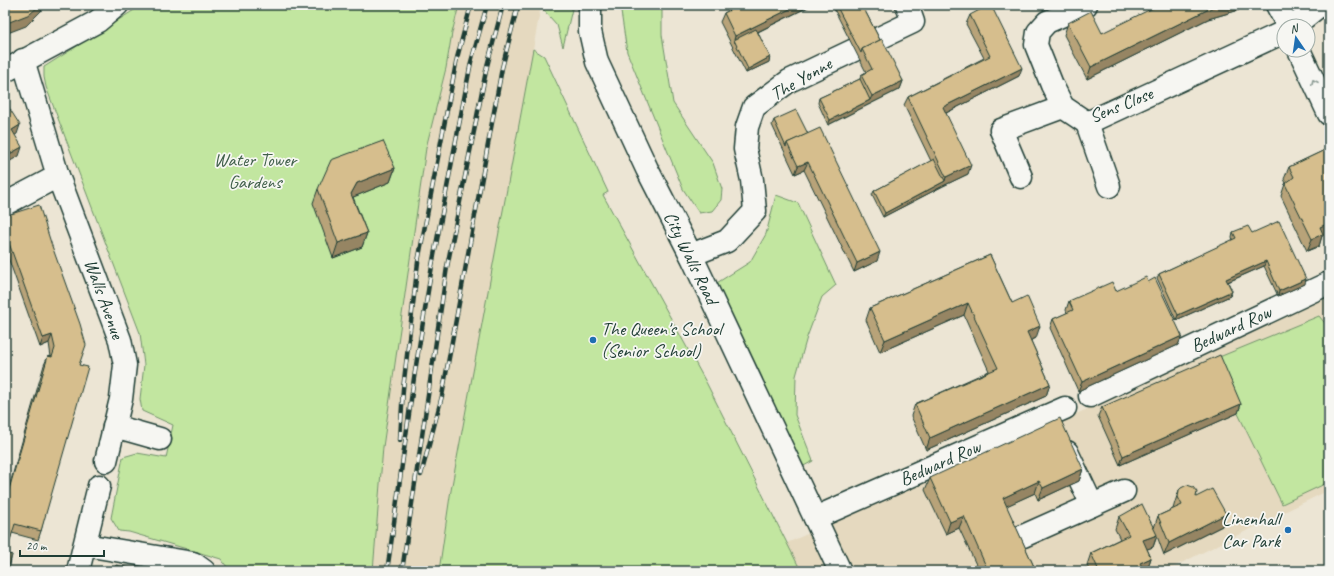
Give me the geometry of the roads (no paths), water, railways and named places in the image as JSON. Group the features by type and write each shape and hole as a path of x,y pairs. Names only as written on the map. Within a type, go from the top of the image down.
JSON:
{"main road":[{"path":"14,65 98,21 117,5"},
{"name":"City Walls Road","path":"590,5 590,31 597,62 647,169 691,255 840,571"},
{"name":"The Yonne","path":"691,255 727,241 755,211 752,180 745,149 747,127 754,107 789,81 913,22 907,5"},
{"name":"Sens Close","path":"1086,5 1047,22 1038,32 1036,45 1052,85 1063,107 1087,123 1276,36"},
{"path":"1277,5 1284,18"},
{"path":"1304,18 1320,5"},
{"path":"1303,58 1329,114"},
{"name":"Walls Avenue","path":"14,65 120,340 125,365 121,399 106,461"},
{"path":"1021,177 1001,130 1063,107"},
{"path":"1087,123 1109,186"},
{"path":"6,203 58,176"},
{"name":"Bedward Row","path":"1090,396 1329,283"},
{"name":"Bedward Row","path":"815,518 1057,411 1092,505"},
{"path":"114,426 160,439"},
{"path":"78,571 98,486"},
{"path":"1021,537 1124,491"},
{"path":"85,546 192,563 204,571"}],"railway":[{"path":"400,440 403,389 418,262 457,58 471,5"},
{"path":"387,571 414,378 432,266 471,62 487,5"},
{"path":"402,571 447,267 487,66 503,5"},
{"path":"421,475 442,396 502,68 518,5"}],"place":[{"name":"The Queen's School (Senior School)","path":"593,340"},
{"name":"Linenhall Car Park","path":"1288,530"}],"park label":[{"name":"Water Tower Gardens","path":"255,171"}]}
